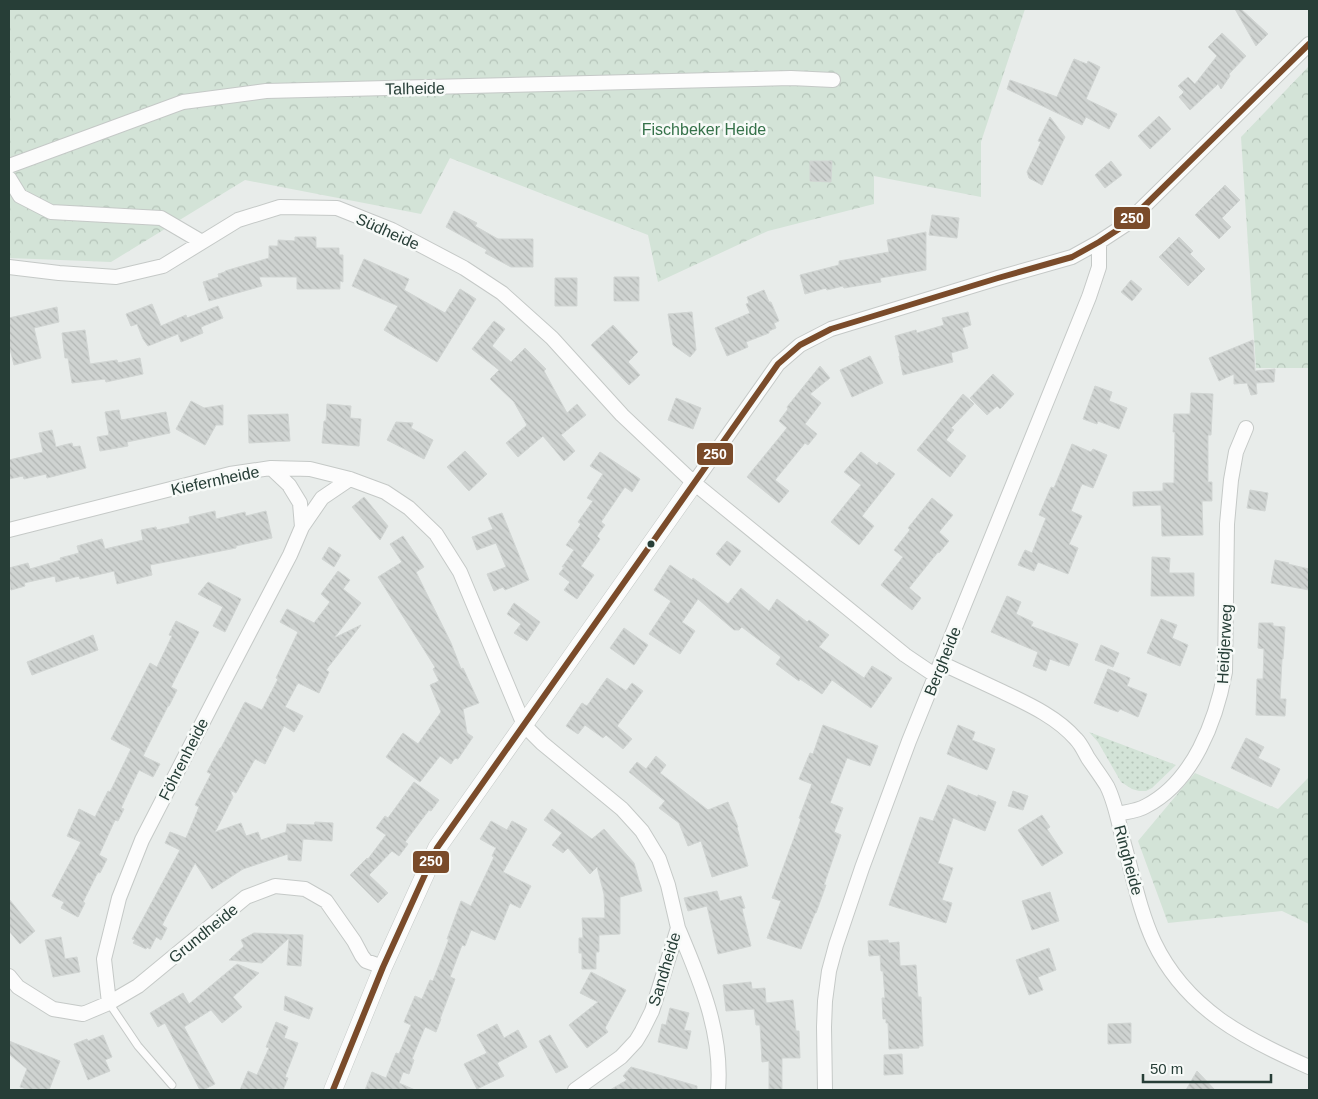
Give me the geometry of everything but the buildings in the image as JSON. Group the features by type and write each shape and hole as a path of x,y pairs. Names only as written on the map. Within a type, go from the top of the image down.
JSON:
{"street":[{"path":"334,1090 383,968 437,848 778,364 800,345 831,329 1072,257 1098,242 1125,225 1309,44"},
{"name":"Talheide","path":"9,166 183,102 266,91 790,78 833,80"},
{"path":"9,178 20,196 51,212 161,218 202,242"},
{"name":"Südheide","path":"9,267 116,277 163,266 238,220 280,207 337,208 392,230 464,268 502,293 552,338 622,415 694,483"},
{"name":"Bergheide","path":"825,1090 824,1009 829,971 836,946 862,868 910,741 1089,297 1099,267 1098,242"},
{"name":"Heidjerweg","path":"1116,814 1144,807 1163,796 1174,786 1192,763 1200,748 1216,707 1225,672 1228,524 1231,480 1236,452 1246,428"},
{"name":"Kiefernheide","path":"9,530 230,474 271,468 310,469 350,479 384,492 409,508 436,534 460,572 524,724"},
{"name":"Föhrenheide","path":"271,468 289,485 300,503 302,528"},
{"name":"Föhrenheide","path":"109,1003 104,959 119,898 142,840 302,528 322,498 350,479"},
{"name":"Ringheide","path":"694,483 905,655 1015,698 1059,723 1076,739 1107,787 1141,905 1154,941 1165,962 1182,985 1216,1018 1237,1031 1309,1067"},
{"name":"Sandheide","path":"524,724 542,743 622,809 642,831 664,871 678,928 652,1011 642,1032 621,1057 575,1090"},
{"name":"Grundheide","path":"9,976 18,987 53,1009 83,1014 109,1003 138,986 246,897 275,886 304,889 326,901 354,941 362,956 383,968"},
{"path":"678,928 699,976 712,1017 720,1072 718,1090"}],"lane":[{"path":"109,1003 138,1046 172,1085"}],"green space":[{"name":"Fischbeker Heide","path":"9,9 1025,9 981,142 981,197 874,176 874,204 768,231 658,282 648,235 450,158 421,214 245,180 111,262 9,258"},
{"path":"1309,66 1309,368 1256,368 1241,137"},
{"path":"1089,732 1176,765 1152,788 1146,791 1132,789 1121,782 1098,742"},
{"path":"1195,773 1278,809 1309,777 1309,924 1282,911 1168,923 1138,841"}],"transit line":[{"name":"250","path":"333,1090 383,967 437,848 778,364 800,345 831,329 1072,257 1099,242 1125,225 1309,44"}]}
